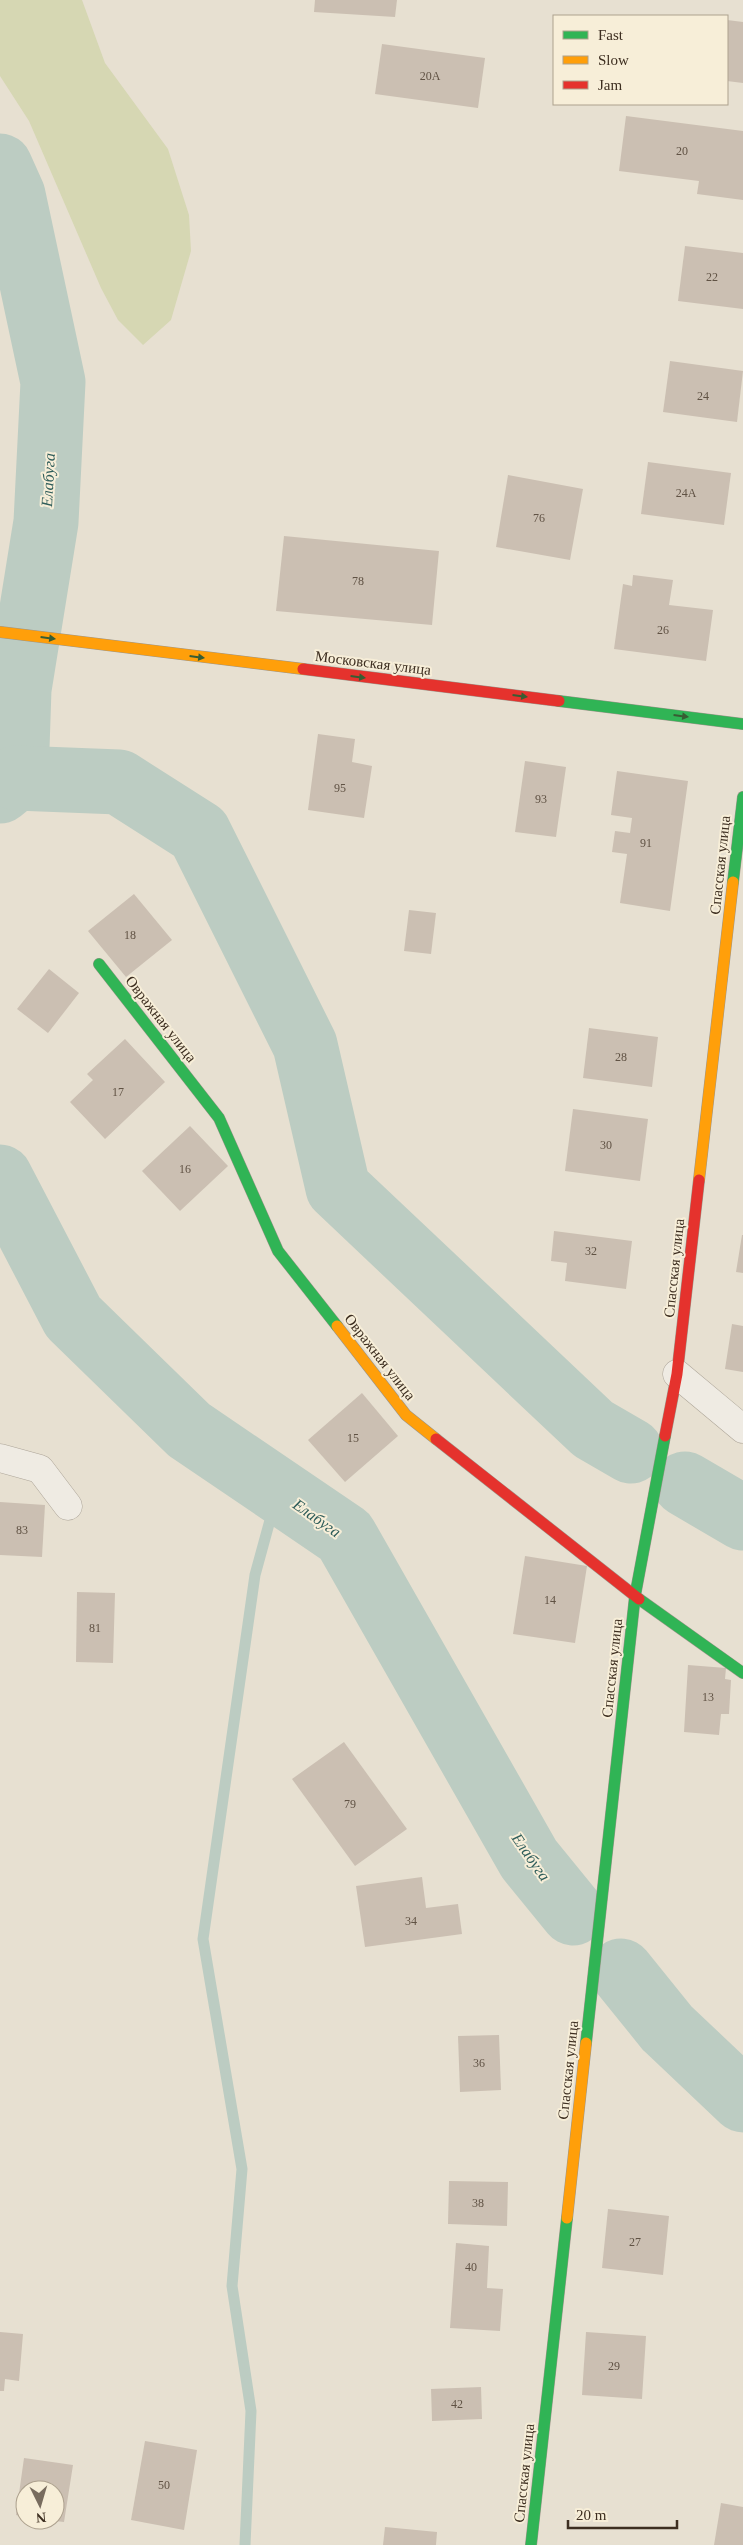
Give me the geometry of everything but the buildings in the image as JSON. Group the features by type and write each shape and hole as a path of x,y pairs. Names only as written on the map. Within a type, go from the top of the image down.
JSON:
{"street":[{"name":"Московская улица","path":"0,632 743,724"},
{"name":"Спасская улица","path":"531,2545 635,1596 677,1374 743,797"},
{"name":"Овражная улица","path":"99,964 219,1118 278,1251 406,1415 635,1596 743,1673"},
{"path":"677,1374 743,1429"},
{"path":"0,1458 40,1469 68,1506"}],"green space":[{"path":"0,0 82,0 105,63 168,149 189,215 191,251 171,320 143,345 118,320 101,288 29,121 0,76"}],"waterway":[{"name":"Елабуга","path":"0,166 13,195 53,382 46,522 19,689 16,778 0,791"},
{"path":"16,778 119,782 199,833 305,1045 338,1188 593,1429 631,1451"},
{"name":"Елабуга","path":"0,1177 73,1317 189,1430 345,1536 529,1859 573,1913"},
{"name":"Елабуга","path":"685,1484 743,1518"},
{"path":"245,2545 251,2411 232,2286 242,2169 203,1939 255,1575 278,1491"},
{"name":"Елабуга","path":"621,1971 667,2028 743,2100"}],"traffic: fast":[{"path":"559,701 743,724"},
{"path":"733,882 743,797"},
{"path":"99,964 219,1118 278,1251 337,1326"},
{"path":"586,2043 635,1596 665,1436"},
{"path":"639,1599 743,1673"},
{"path":"531,2545 567,2218"}],"traffic: slow":[{"path":"0,632 303,669"},
{"path":"699,1180 733,882"},
{"path":"337,1326 406,1415 436,1439"},
{"path":"567,2218 586,2043"}],"traffic: jam":[{"path":"303,669 559,701"},
{"path":"665,1436 677,1374 699,1180"},
{"path":"436,1439 639,1599"}]}
